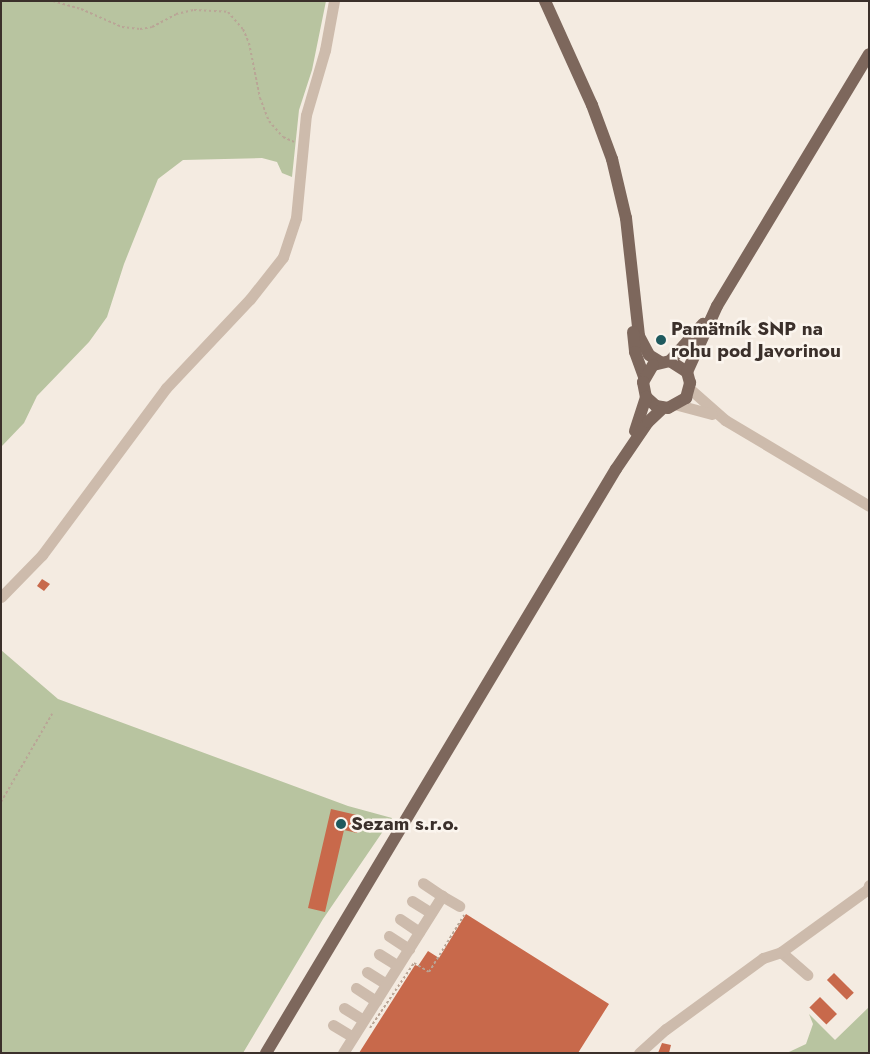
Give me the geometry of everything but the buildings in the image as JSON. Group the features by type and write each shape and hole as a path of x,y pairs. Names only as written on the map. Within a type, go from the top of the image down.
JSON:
{"main road":[{"path":"545,1 592,105 612,158 626,218 634,292 643,347 665,362 686,372"},
{"path":"616,468 648,422 663,408 678,406 690,389 686,372 717,306 869,54"},
{"path":"266,1053 616,468 641,420 646,397 644,377 633,344 634,292"},
{"path":"644,377 648,370 665,362 717,306"},
{"path":"646,397 663,408"}],"street":[{"path":"1,597 42,555 166,388 277,267 288,246 295,223 306,115 330,28 334,1"},
{"path":"690,389 725,420"},
{"path":"678,406 699,409 725,420 869,506"},
{"path":"423,884 463,908"},
{"path":"639,1053 763,958 781,952 868,889 869,885"},
{"path":"343,1053 363,1025 386,984 442,896"},
{"path":"412,901 431,913"},
{"path":"400,919 420,932"},
{"path":"389,936 408,949"},
{"path":"781,952 807,975"},
{"path":"379,954 398,966"},
{"path":"367,972 386,984"},
{"path":"356,988 376,1001"},
{"path":"344,1008 363,1025"},
{"path":"333,1025 353,1037"}],"path":[{"path":"53,1 81,9 122,27 140,29 152,26 176,14 194,10 228,12 243,29 249,43 260,98 269,120 283,137 302,144"},
{"path":"1,802 52,714"},
{"path":"363,1025 372,1028 414,963 429,972 463,908"}],"green space":[{"path":"1,1 326,1 312,70 299,110 292,177 282,173 277,162 262,158 183,160 158,179 124,264 107,317 89,342 37,396 24,423 1,447"},
{"path":"1,650 58,699 348,806 392,818 323,919 243,1053 1,1053"},
{"path":"869,1007 869,1053 774,1053 789,1052 806,1044 813,1024 809,1014 835,1040"}],"place":[{"name":"Pamätník SNP na rohu pod Javorinou","path":"661,340"},
{"name":"Sezam s.r.o.","path":"341,824"}]}
